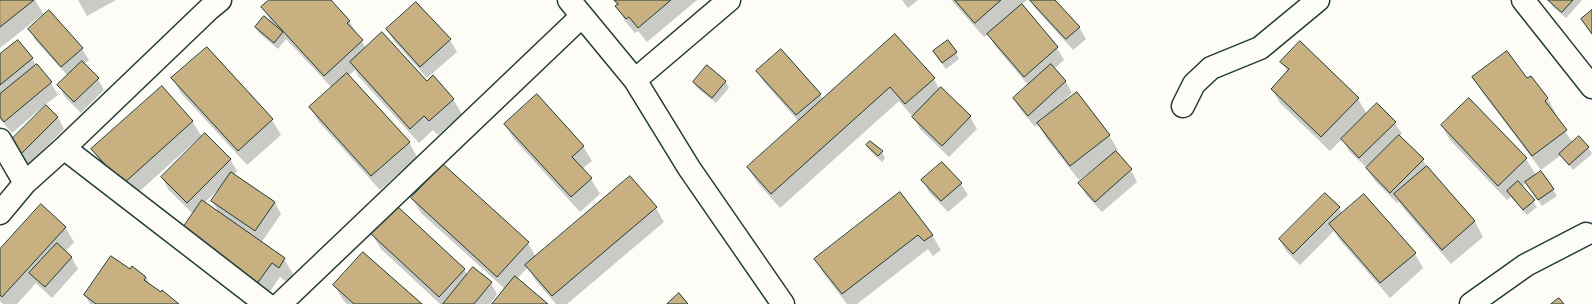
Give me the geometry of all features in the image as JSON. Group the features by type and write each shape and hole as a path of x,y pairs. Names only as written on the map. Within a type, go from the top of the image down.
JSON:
{"street":[{"path":"635,80 729,0"},
{"path":"1183,106 1194,84 1211,68 1260,48 1318,0"},
{"path":"1523,0 1592,87"},
{"path":"0,212 25,183 64,148 211,3"},
{"path":"280,304 576,8 635,80 689,168 783,304"},
{"path":"0,140 25,183"},
{"path":"64,148 266,304"},
{"path":"1471,304 1526,265 1590,236"}],"building":[{"path":"0,0 34,0 0,27"},
{"path":"269,0 331,0 350,21 347,23 363,40 324,76 261,7"},
{"path":"614,0 671,0 638,28 629,17 626,19 615,6 618,4"},
{"path":"955,0 1001,0 975,23"},
{"path":"1030,0 1055,0 1080,27 1066,39"},
{"path":"1548,0 1573,0 1562,12"},
{"path":"416,2 451,39 420,67 386,29"},
{"path":"1022,4 1058,47 1024,77 987,34"},
{"path":"49,10 83,48 61,67 28,29"},
{"path":"1592,10 1592,34 1581,19"},
{"path":"264,16 283,32 274,43 255,27"},
{"path":"382,32 427,81 433,75 454,99 429,121 424,116 410,129 350,62"},
{"path":"895,34 935,78 905,104 890,87 771,194 747,167"},
{"path":"18,40 33,58 0,85 0,54"},
{"path":"948,40 957,52 942,63 933,51"},
{"path":"1300,41 1359,98 1321,137 1271,89 1289,69 1280,62"},
{"path":"207,47 273,119 238,151 171,78"},
{"path":"781,49 821,94 796,115 756,71"},
{"path":"1507,51 1527,78 1531,76 1548,98 1545,101 1567,130 1532,156 1472,77"},
{"path":"82,61 99,78 74,102 57,85"},
{"path":"37,64 52,82 4,122 0,117 0,94"},
{"path":"1051,64 1066,81 1028,116 1013,98"},
{"path":"707,65 726,81 712,98 693,82"},
{"path":"347,73 410,142 371,176 309,107"},
{"path":"162,86 193,121 123,184 91,149"},
{"path":"941,87 971,116 942,146 912,117"},
{"path":"1077,92 1110,135 1070,166 1037,123"},
{"path":"537,94 584,146 572,157 592,178 571,197 504,124"},
{"path":"1469,98 1527,158 1498,186 1441,125"},
{"path":"1377,103 1396,122 1359,158 1341,139"},
{"path":"46,105 58,117 17,158 5,146"},
{"path":"205,133 231,159 187,203 161,177"},
{"path":"1399,135 1424,159 1390,193 1366,168"},
{"path":"1579,136 1589,147 1569,165 1559,154"},
{"path":"870,141 883,151 878,156 866,145"},
{"path":"1116,151 1132,169 1095,202 1078,183"},
{"path":"942,162 962,183 941,201 921,180"},
{"path":"443,164 529,242 497,277 411,198"},
{"path":"1427,166 1475,221 1442,250 1394,194"},
{"path":"1541,171 1554,189 1538,200 1525,182"},
{"path":"231,172 275,202 255,231 211,201"},
{"path":"630,176 657,207 552,296 525,265"},
{"path":"1518,181 1535,200 1523,210 1507,191"},
{"path":"900,192 933,235 924,241 918,235 842,294 814,259"},
{"path":"1325,193 1340,207 1293,254 1279,239"},
{"path":"1364,194 1416,253 1380,283 1329,224"},
{"path":"202,200 285,258 279,268 272,263 256,285 180,232"},
{"path":"41,204 66,227 2,297 0,295 0,249"},
{"path":"397,206 465,269 439,297 371,234"},
{"path":"57,243 72,257 45,287 29,273"},
{"path":"363,252 422,304 354,304 333,285"},
{"path":"111,256 130,269 132,266 146,277 144,280 161,292 162,290 179,304 96,304 84,295"},
{"path":"473,267 492,282 474,304 443,304"},
{"path":"515,276 548,304 492,304"},
{"path":"679,293 688,304 667,304"},
{"path":"1559,298 1564,304 1551,304"}]}
